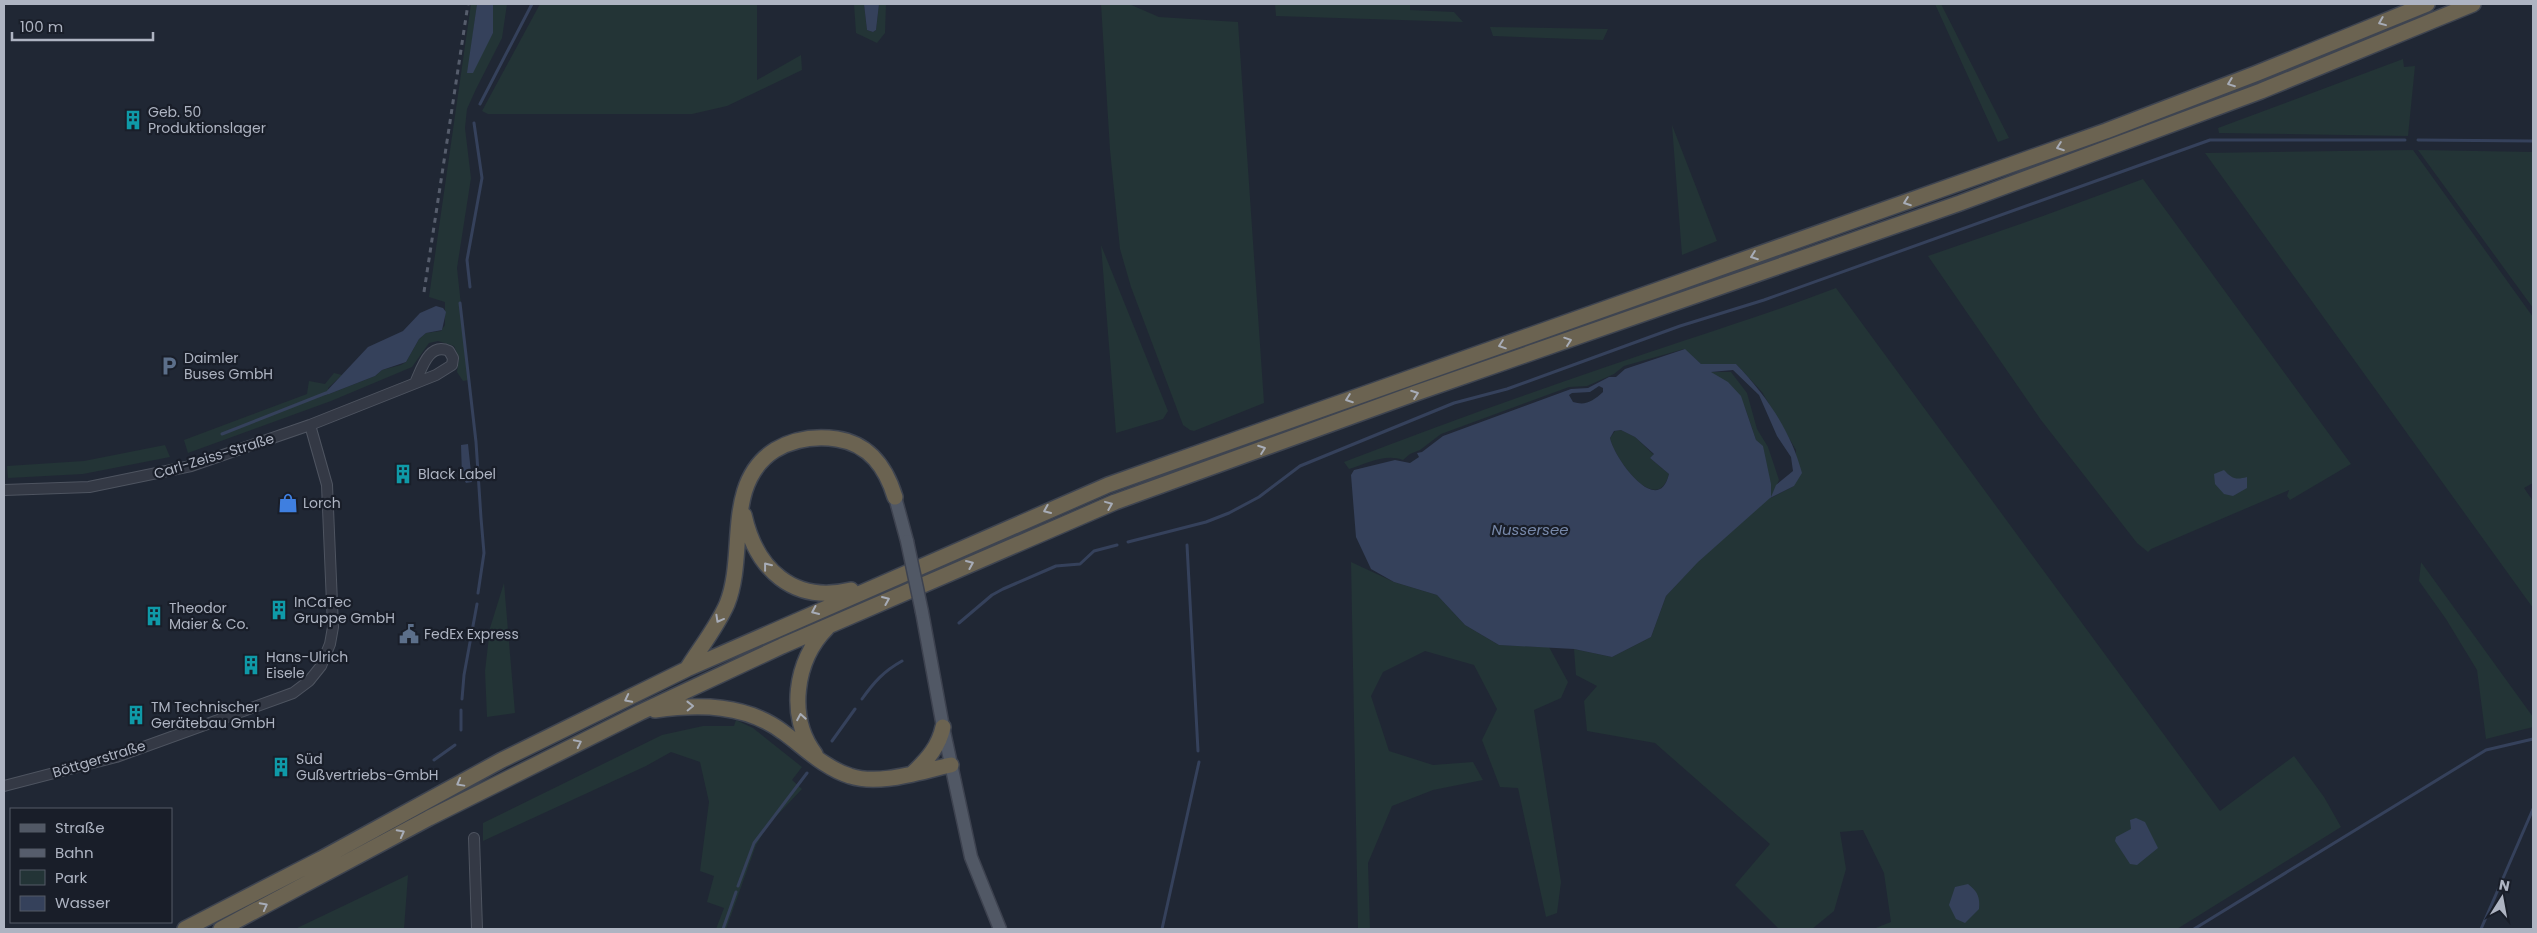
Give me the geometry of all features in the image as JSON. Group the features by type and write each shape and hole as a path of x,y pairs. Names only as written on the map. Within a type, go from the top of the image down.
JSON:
{"highway":[{"path":"185,929 320,859 502,760 687,669 876,584 1108,485 2106,131 2427,4"},
{"path":"221,929 429,818 641,712 831,624 1115,502 1426,390 1960,203 2261,91 2473,4"},
{"path":"687,669 727,604 734,578 742,504 752,474 767,456 786,444 808,438 848,440 863,448 878,460 888,476 895,497"},
{"path":"742,504 748,531 757,553 776,577 799,588 818,594 846,592 876,584"},
{"path":"821,761 809,745 799,717 799,682 806,657 818,638 831,624"},
{"path":"641,712 685,706 718,706 753,716 781,730 821,761 850,776 869,778 913,773 951,765"},
{"path":"913,773 933,753 940,740 943,727"}],"main road":[{"path":"895,497 922,612 943,727 971,857 1000,929"}],"street":[{"name":"Carl-Zeiss-Straße","path":"4,490 89,487 151,476 191,466 310,425 397,392 415,383"},
{"name":"Böttgerstraße","path":"4,786 116,757 293,693 309,682 321,666 330,644 334,609 327,485 310,425"},
{"path":"474,838 477,929"}],"green space":[{"path":"471,4 477,4 468,73 493,33 493,4 507,4 502,38 467,109 465,128 471,178 457,268 469,380 463,381 457,372 459,358 454,346 438,341 429,343 412,367 331,401 188,453 184,440 307,394 309,381 325,384 334,373 342,375 328,388 329,394 375,376 382,370 401,365 406,362 419,339 426,333 441,331 445,325 445,302 429,297"},
{"path":"540,4 757,4 757,80 801,55 802,70 727,106 692,114 488,114 482,111"},
{"path":"854,4 864,4 867,30 873,32 876,30 879,4 886,4 885,33 877,43 856,33"},
{"path":"1101,4 1129,4 1159,17 1238,22 1264,403 1194,431 1183,425 1131,287 1120,249 1110,150"},
{"path":"1275,4 1410,4 1410,10 1454,12 1463,22 1276,16"},
{"path":"1935,4 1941,4 2009,138 1998,142"},
{"path":"1490,27 1608,29 1603,40 1493,36"},
{"path":"2403,59 2404,67 2415,66 2408,136 2219,133 2218,128"},
{"path":"1672,125 1717,241 1682,255"},
{"path":"2413,150 2533,317 2533,483 2524,488 2533,501 2533,608 2205,153"},
{"path":"2418,150 2533,152 2533,308"},
{"path":"2143,179 2351,464 2290,500 2287,496 2289,490 2151,549 2148,552 2137,543 2041,420 1928,256"},
{"path":"1101,245 1168,411 1163,419 1116,433"},
{"path":"1836,288 2220,811 2294,756 2324,797 2341,827 2177,929 1873,929 1891,922 1884,873 1863,830 1840,832 1846,869 1834,911 1812,929 1779,929 1735,885 1770,844 1655,743 1587,731 1584,701 1597,686 1576,675 1574,649 1612,657 1651,637 1666,596 1698,561 1756,440 1741,400 1730,386 1710,372 1731,372 1747,393 1757,429 1768,447 1779,480 1771,498 1794,486 1796,450 1762,392 1736,364 1701,364 1684,349 1624,366 1614,374 1587,386 1569,387 1441,434 1403,460 1383,458 1349,469 1344,462 1515,399"},
{"path":"1621,430 1635,437 1654,455 1650,458 1669,474 1663,486 1655,490 1646,487 1627,470 1613,447 1610,438 1615,431"},
{"path":"165,445 170,457 83,474 8,478 7,466 84,461"},
{"path":"1351,562 1394,582 1437,595 1465,625 1499,645 1549,647 1568,682 1561,698 1534,710 1561,882 1557,913 1546,917 1518,788 1500,787 1482,740 1497,709 1474,665 1425,651 1383,672 1371,696 1389,751 1433,765 1473,762 1483,780 1433,790 1392,806 1368,863 1370,929 1358,929"},
{"path":"2421,562 2533,717 2533,727 2486,739 2477,670 2446,619 2419,581"},
{"path":"504,583 515,713 487,717 485,671 490,628"},
{"path":"736,720 753,728 802,767 792,780 802,789 768,825 756,845 726,929 716,929 724,908 707,902 714,876 700,871 709,802 700,762 671,752 646,766 483,841 483,823 662,735 703,726 734,726"},
{"path":"408,875 404,929 295,929"}],"water":[{"path":"477,4 493,4 493,33 473,73 467,73"},
{"path":"864,4 879,4 876,30 873,32 867,30"},
{"path":"436,306 443,308 446,312 442,330 426,333 419,339 406,362 382,370 375,376 323,395 368,347 403,331 420,313"},
{"name":"Nussersee","path":"1685,349 1701,364 1736,364 1776,414 1791,443 1802,473 1794,486 1770,498 1698,562 1666,596 1651,637 1612,657 1574,649 1499,645 1465,625 1437,595 1394,582 1371,569 1356,537 1351,475 1354,470 1395,460 1410,463 1419,457 1417,453 1422,452 1443,436 1571,389 1588,388 1609,377 1616,377 1625,369","holes":["1733,370 1759,395 1777,436 1791,457 1793,471 1776,485 1771,497 1771,484 1763,446 1756,440 1741,396 1728,382 1711,372","1599,386 1603,388 1603,392 1586,403 1573,402 1569,395 1572,393 1590,392","1621,430 1635,437 1654,454 1650,458 1669,474 1663,486 1656,490 1647,488 1628,470 1613,447 1610,438 1614,431"]},
{"path":"468,444 472,482 466,483 462,476 461,445"},
{"path":"2224,470 2234,478 2247,477 2247,488 2233,496 2224,494 2215,484 2214,474"},
{"path":"2136,818 2145,822 2158,848 2137,865 2130,864 2115,841 2116,837 2131,829 2130,820"},
{"path":"1968,884 1978,895 1979,909 1965,923 1956,919 1949,905 1955,887"}],"waterway":[{"path":"480,104 532,4"},
{"path":"470,287 467,260 482,178 474,123"},
{"path":"1128,542 1206,522 1229,513 1259,497 1300,466 1454,403 1507,389 1680,326 1764,300 2210,140 2405,140"},
{"path":"2418,140 2533,141"},
{"path":"460,303 476,442 484,553 478,593"},
{"path":"222,434 326,393"},
{"path":"959,623 992,595 1003,589 1056,566 1080,564 1094,551 1117,545"},
{"path":"1187,545 1198,751"},
{"path":"462,699 464,675 477,604"},
{"path":"862,699 880,677 902,661"},
{"path":"832,741 855,709"},
{"path":"461,710 461,730"},
{"path":"2194,929 2486,750 2533,739"},
{"path":"434,760 455,745"},
{"path":"1162,929 1199,762"},
{"path":"738,886 754,843 807,773"},
{"path":"2481,929 2533,809"},
{"path":"723,929 736,892"}],"railway":[{"path":"424,292 468,4"}],"place":[{"name":"Geb. 50 Produktionslager","path":"133,120"},
{"name":"Daimler Buses GmbH","path":"169,366"},
{"name":"Black Label","path":"403,474"},
{"name":"Lorch","path":"288,503"},
{"name":"InCaTec Gruppe GmbH","path":"279,610"},
{"name":"Theodor Maier & Co.","path":"154,616"},
{"name":"FedEx Express","path":"409,634"},
{"name":"Hans-Ulrich Eisele","path":"251,665"},
{"name":"TM Technischer Gerätebau GmbH","path":"136,715"},
{"name":"Süd Gußvertriebs-GmbH","path":"281,767"}]}
